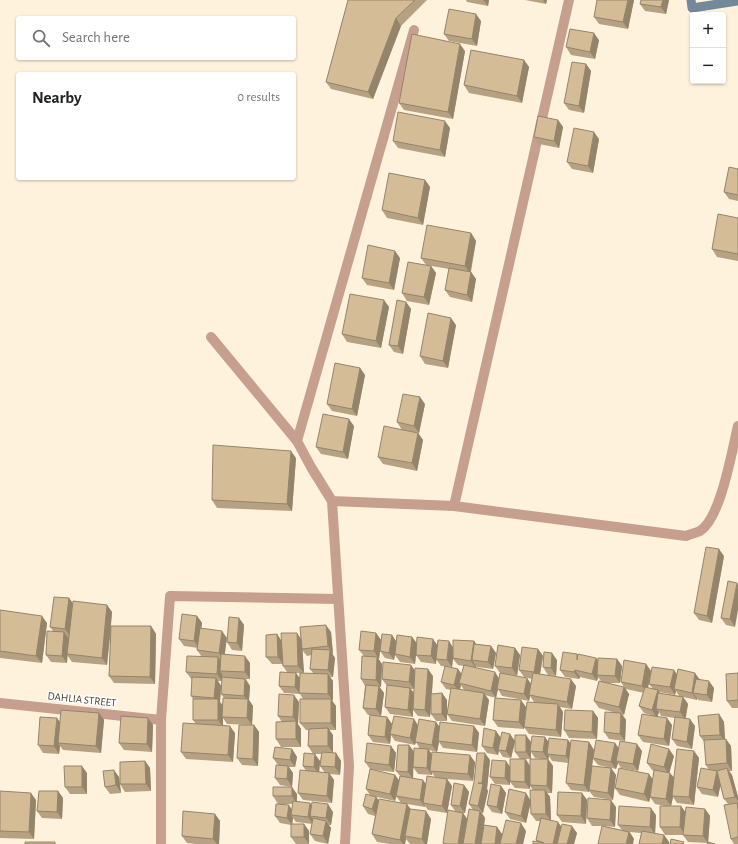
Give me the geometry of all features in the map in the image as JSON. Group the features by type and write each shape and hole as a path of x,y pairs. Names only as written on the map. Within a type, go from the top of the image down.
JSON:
{"street":[{"path":"454,506 569,0"},
{"path":"297,441 414,30"},
{"path":"211,337 297,441 311,467 332,500 348,766 345,844"},
{"path":"332,500 454,506 686,536 700,531 714,516 722,492 738,426"},
{"path":"161,844 161,720 170,596 338,599"},
{"name":"DAHLIA STREET","path":"0,703 161,720"}],"building":[{"path":"348,0 415,0 396,18 368,92 326,82"},
{"path":"597,0 628,0 623,22 594,17"},
{"path":"641,0 663,0 661,7 640,4"},
{"path":"449,9 476,14 472,39 444,34"},
{"path":"570,29 594,33 590,52 566,47"},
{"path":"412,34 460,44 448,112 399,103"},
{"path":"471,50 524,60 517,96 464,85"},
{"path":"572,62 586,64 579,106 564,103"},
{"path":"398,112 445,121 440,150 393,141"},
{"path":"538,116 558,120 554,141 534,137"},
{"path":"574,128 594,132 588,166 567,162"},
{"path":"729,167 738,169 738,195 724,192"},
{"path":"389,173 425,180 418,218 382,210"},
{"path":"718,214 738,218 738,254 712,249"},
{"path":"427,225 471,233 465,266 421,258"},
{"path":"368,245 395,251 389,283 362,278"},
{"path":"408,262 431,266 424,297 402,293"},
{"path":"449,268 471,272 467,295 445,290"},
{"path":"350,294 384,300 376,341 342,334"},
{"path":"397,300 406,302 398,346 389,345"},
{"path":"428,313 451,318 443,361 420,356"},
{"path":"335,363 360,368 352,409 327,404"},
{"path":"403,394 420,397 414,426 397,422"},
{"path":"323,414 349,419 343,452 316,447"},
{"path":"384,426 418,433 412,463 378,457"},
{"path":"213,445 291,451 287,504 212,500"},
{"path":"706,547 719,549 707,616 694,613"},
{"path":"728,581 737,583 730,619 721,618"},
{"path":"54,597 69,598 65,629 50,627"},
{"path":"73,601 107,605 102,658 67,654"},
{"path":"0,610 42,616 36,656 0,651"},
{"path":"182,614 197,616 194,641 179,639"},
{"path":"229,617 239,618 237,643 227,642"},
{"path":"326,625 328,646 302,649 300,627"},
{"path":"111,626 151,626 150,677 109,676"},
{"path":"200,628 222,631 219,653 197,650"},
{"path":"47,631 64,632 62,656 46,655"},
{"path":"361,631 376,633 374,651 359,650"},
{"path":"281,633 297,633 298,666 283,666"},
{"path":"277,634 278,657 266,657 266,635"},
{"path":"382,634 392,635 389,653 380,651"},
{"path":"397,635 412,637 410,657 395,654"},
{"path":"417,637 433,639 431,656 416,655"},
{"path":"438,640 449,641 447,660 436,659"},
{"path":"453,640 474,641 471,661 453,658"},
{"path":"474,644 491,646 488,662 472,660"},
{"path":"498,645 515,648 512,668 495,666"},
{"path":"522,647 538,649 534,672 519,670"},
{"path":"312,649 330,650 328,670 310,669"},
{"path":"544,652 552,653 551,668 543,667"},
{"path":"563,652 577,654 577,660 578,654 596,658 592,674 575,670 574,672 560,670"},
{"path":"221,654 245,656 245,672 220,671"},
{"path":"187,656 218,657 217,674 186,672"},
{"path":"362,656 377,657 376,680 361,679"},
{"path":"598,658 617,659 615,676 597,675"},
{"path":"624,660 646,664 642,686 621,682"},
{"path":"383,662 411,665 409,682 382,679"},
{"path":"464,665 495,672 491,691 459,683"},
{"path":"445,666 458,669 454,685 441,682"},
{"path":"652,667 674,670 670,687 649,684"},
{"path":"415,668 428,669 425,710 413,709"},
{"path":"678,669 695,673 692,693 674,689"},
{"path":"280,672 296,673 295,687 279,686"},
{"path":"300,673 328,674 328,694 299,693"},
{"path":"500,673 527,678 524,694 497,689"},
{"path":"533,673 571,679 567,702 529,695"},
{"path":"738,673 738,700 727,701 726,674"},
{"path":"192,677 216,678 214,698 191,696"},
{"path":"222,677 245,679 244,696 221,694"},
{"path":"696,679 709,681 707,695 693,693"},
{"path":"599,681 624,687 619,707 594,701"},
{"path":"366,685 379,686 376,709 363,708"},
{"path":"387,685 410,688 408,710 385,707"},
{"path":"645,687 658,690 652,710 639,706"},
{"path":"451,688 484,693 480,719 447,714"},
{"path":"442,693 442,714 431,714 431,694"},
{"path":"658,693 683,697 680,712 656,709"},
{"path":"279,694 294,695 293,717 278,716"},
{"path":"223,698 248,699 247,718 222,717"},
{"path":"495,698 521,700 519,722 493,720"},
{"path":"193,699 218,699 218,720 193,720"},
{"path":"300,699 331,699 331,723 300,723"},
{"path":"527,702 558,704 556,730 524,727"},
{"path":"61,710 99,713 96,746 58,743"},
{"path":"565,710 593,711 592,732 564,730"},
{"path":"605,712 621,713 620,734 604,732"},
{"path":"642,714 667,718 664,739 638,735"},
{"path":"719,714 720,735 700,736 698,716"},
{"path":"370,715 387,717 385,737 368,735"},
{"path":"121,716 148,718 147,744 119,743"},
{"path":"394,716 414,719 410,738 390,734"},
{"path":"40,717 57,718 54,746 38,745"},
{"path":"675,717 690,719 687,742 672,739"},
{"path":"419,719 436,722 432,745 415,742"},
{"path":"296,721 296,739 276,739 276,722"},
{"path":"440,722 474,726 472,745 438,741"},
{"path":"183,723 230,726 228,755 181,752"},
{"path":"239,725 254,725 253,759 237,758"},
{"path":"328,728 328,746 308,746 309,729"},
{"path":"484,728 496,731 493,748 482,746"},
{"path":"502,732 510,734 506,751 498,750"},
{"path":"515,735 526,735 526,752 515,752"},
{"path":"532,736 545,737 543,752 530,751"},
{"path":"549,738 568,740 566,756 547,754"},
{"path":"726,739 727,763 706,765 704,740"},
{"path":"571,740 589,742 584,785 566,783"},
{"path":"596,740 615,743 611,762 593,758"},
{"path":"620,741 637,744 633,764 616,761"},
{"path":"367,743 391,746 389,765 365,762"},
{"path":"651,744 669,749 664,767 647,763"},
{"path":"398,745 409,745 408,772 396,771"},
{"path":"275,747 292,749 290,760 273,758"},
{"path":"414,748 428,749 427,768 413,767"},
{"path":"677,749 694,751 689,797 672,796"},
{"path":"322,752 336,753 335,767 320,766"},
{"path":"432,752 470,755 468,774 430,771"},
{"path":"304,753 315,754 314,767 303,766"},
{"path":"477,753 485,753 482,783 478,783 483,784 478,806 469,804 474,782"},
{"path":"510,759 525,759 525,782 510,781"},
{"path":"530,759 548,759 547,786 530,785"},
{"path":"492,760 506,761 505,778 490,777"},
{"path":"145,761 146,784 120,784 120,762"},
{"path":"276,765 288,766 287,779 275,778"},
{"path":"64,766 82,766 82,787 65,787"},
{"path":"592,766 611,768 608,793 589,790"},
{"path":"619,768 649,774 644,794 615,788"},
{"path":"701,768 717,771 713,790 697,787"},
{"path":"727,768 735,797 724,799 717,771"},
{"path":"370,769 395,775 390,794 366,789"},
{"path":"114,770 116,785 105,787 103,771"},
{"path":"300,770 329,773 327,796 298,793"},
{"path":"654,770 670,773 666,799 650,797"},
{"path":"400,776 423,780 420,800 396,796"},
{"path":"427,776 447,779 442,806 423,803"},
{"path":"454,783 464,785 460,806 451,805"},
{"path":"491,784 501,786 497,807 487,805"},
{"path":"273,787 292,787 292,796 273,796"},
{"path":"509,789 526,793 521,816 505,812"},
{"path":"530,790 545,790 546,814 531,814"},
{"path":"0,791 31,793 29,832 0,831"},
{"path":"39,791 58,791 57,812 37,811"},
{"path":"558,792 582,793 581,816 557,815"},
{"path":"366,794 376,797 372,809 363,806"},
{"path":"588,798 611,800 610,820 587,818"},
{"path":"379,799 407,804 400,840 372,834"},
{"path":"293,801 310,803 308,817 291,815"},
{"path":"312,802 328,804 326,818 310,816"},
{"path":"737,803 738,837 731,839 724,805"},
{"path":"276,804 289,805 287,818 275,816"},
{"path":"619,806 651,808 650,827 618,825"},
{"path":"660,806 681,806 680,827 660,827"},
{"path":"686,807 705,809 703,836 683,835"},
{"path":"410,809 426,811 422,839 405,836"},
{"path":"469,809 480,811 475,844 463,844"},
{"path":"448,810 463,813 458,844 443,843"},
{"path":"183,811 215,814 213,839 182,836"},
{"path":"313,818 326,821 323,836 310,834"},
{"path":"541,818 558,822 553,844 533,844 533,841 544,843 536,840"},
{"path":"506,820 521,823 516,844 500,844"},
{"path":"291,824 304,824 304,837 291,837"},
{"path":"562,824 572,826 567,844 557,844"},
{"path":"484,825 497,827 495,844 481,844"},
{"path":"602,826 629,832 626,844 598,844"},
{"path":"642,831 664,835 662,844 639,844"},
{"path":"671,839 684,842 683,844 670,844"},
{"path":"25,842 55,842 55,844 25,844"}],"waterway":[{"path":"691,0 692,8 738,1"}]}
